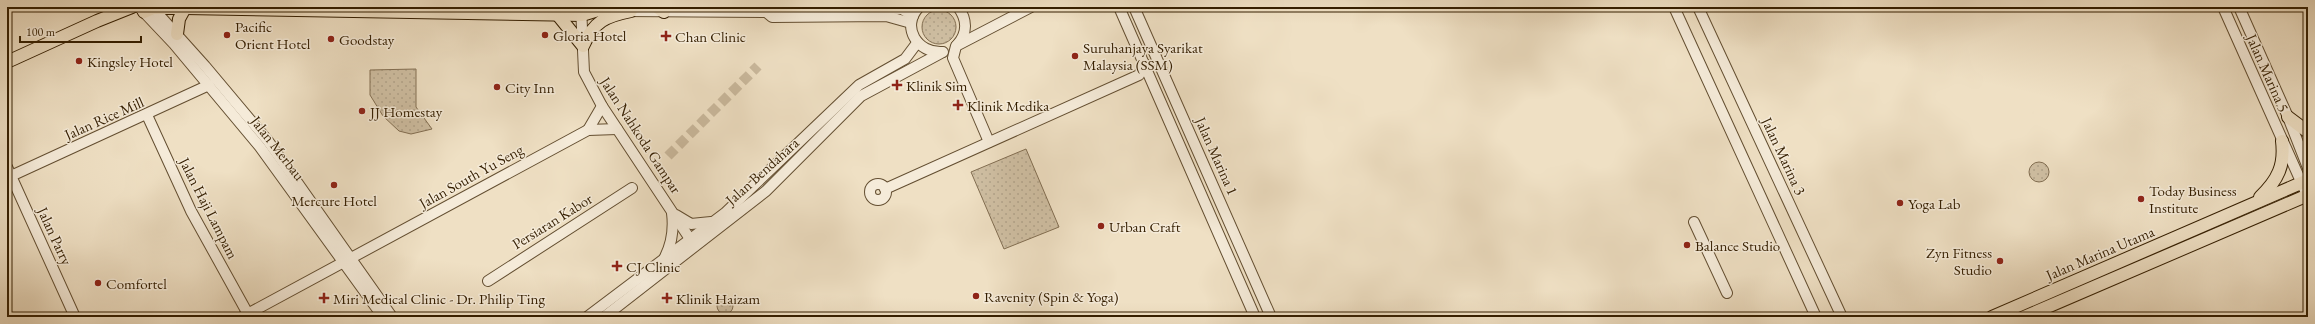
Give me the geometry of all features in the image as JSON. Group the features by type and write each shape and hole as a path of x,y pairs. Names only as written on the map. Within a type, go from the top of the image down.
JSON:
{"main road":[{"path":"97,21 108,7"},
{"path":"7,62 97,21 132,7"},
{"path":"178,34 179,19 185,8"},
{"path":"147,9 264,8 557,14 592,9"},
{"path":"557,14 583,46 589,32 599,21 616,14 631,11"},
{"path":"2288,117 2308,132"},
{"path":"2255,202 2269,189 2282,167 2284,156 2282,141"},
{"name":"Jalan Marina Utama","path":"1992,317 2305,181"},
{"name":"Jalan Marina Utama","path":"2024,317 2308,195"}],"street":[{"path":"958,7 965,26 962,38 956,46 953,58 955,66 989,142"},
{"path":"956,46 1031,7"},
{"name":"Jalan Marina 1","path":"1119,7 1255,317"},
{"name":"Jalan Marina 1","path":"1134,7 1271,317"},
{"path":"1674,7 1816,317"},
{"name":"Jalan Marina 3","path":"1698,7 1842,317"},
{"name":"Jalan Marina 5","path":"2223,7 2282,141 2305,181 2308,195"},
{"name":"Jalan Marina 5","path":"2239,7 2288,117 2308,168"},
{"path":"592,9 631,11 661,9 766,12 772,8 902,9 914,15 911,30 917,43 924,49 941,53"},
{"name":"Jalan Merbau","path":"147,9 178,34 268,141 347,259 382,317"},
{"name":"Jalan Merbau","path":"147,9 260,147 392,317"},
{"name":"Jalan Nahkoda Gampar","path":"592,9 583,46 584,72 602,106 693,243"},
{"name":"Jalan Bendahara","path":"587,317 663,261 693,243 713,222 753,188 859,85 905,59 917,43"},
{"name":"Jalan Bendahara","path":"604,317 693,243 766,191 861,96 956,46"},
{"path":"885,189 1139,75 1145,64"},
{"name":"Jalan Rice Mill","path":"9,172 147,115 209,85"},
{"path":"588,130 602,106"},
{"name":"Jalan Haji Lampam","path":"147,115 191,211 245,315"},
{"name":"Jalan South Yu Seng","path":"245,315 588,130 617,129"},
{"name":"Jalan Parry","path":"9,172 75,317"},
{"name":"Persiaran Kabor","path":"488,281 632,188"},
{"path":"672,212 691,224 713,222"},
{"path":"663,261 671,245 674,225 672,212"},
{"path":"1694,222 1726,293"}],"shaded area":[{"path":"936,10 942,10 951,15 955,21 955,33 951,39 942,44 936,44 927,39 922,30 922,24 927,15"},
{"path":"416,69 416,107 432,129 411,134 399,131 383,116 370,95 370,70"},
{"path":"1026,149 1059,227 1004,249 971,172"},
{"path":"2039,162 2046,165 2049,172 2046,179 2039,182 2032,179 2029,172 2032,165"},
{"path":"722,298 728,298 733,303 731,312 728,314 722,314 717,309 717,303"}],"tunnel":[{"path":"668,156 758,66"}],"place":[{"name":"Pacific Orient Hotel","path":"227,35"},
{"name":"Gloria Hotel","path":"545,35"},
{"name":"Chan Clinic","path":"666,36"},
{"name":"Goodstay","path":"331,39"},
{"name":"Suruhanjaya Syarikat Malaysia (SSM)","path":"1075,56"},
{"name":"Kingsley Hotel","path":"79,61"},
{"name":"Klinik Sim","path":"897,85"},
{"name":"City Inn","path":"497,87"},
{"name":"Klinik Medika","path":"958,105"},
{"name":"JJ Homestay","path":"362,111"},
{"name":"Mercure Hotel","path":"334,185"},
{"name":"Today Business Institute","path":"2141,199"},
{"name":"Yoga Lab","path":"1900,203"},
{"name":"Urban Craft","path":"1101,226"},
{"name":"Balance Studio","path":"1687,245"},
{"name":"Zyn Fitness Studio","path":"2000,261"},
{"name":"CJ Clinic","path":"617,266"},
{"name":"Comfortel","path":"98,283"},
{"name":"Ravenity (Spin & Yoga)","path":"976,296"},
{"name":"Miri Medical Clinic - Dr. Philip Ting","path":"324,298"},
{"name":"Klinik Haizam","path":"667,298"}]}
